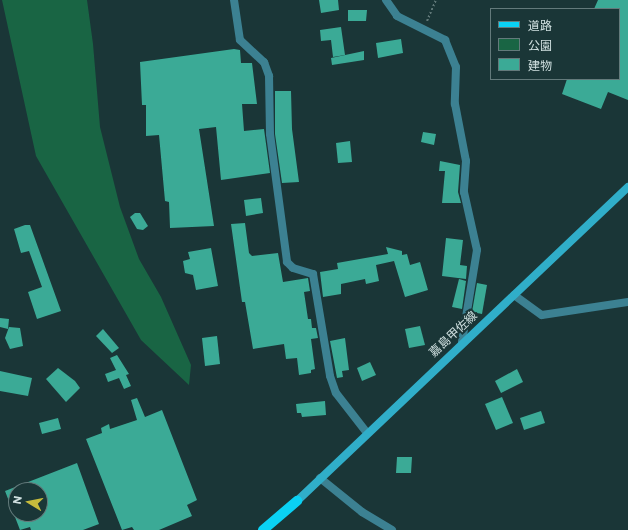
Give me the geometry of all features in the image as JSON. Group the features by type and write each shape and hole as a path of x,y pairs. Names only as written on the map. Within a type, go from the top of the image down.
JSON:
{"main road":[{"name":"嘉島甲佐線","path":"296,501 462,342 628,187"},
{"path":"263,530 296,501"}],"street":[{"path":"234,0 240,40 264,62 269,76 270,134 287,262 293,268 314,274 330,376 336,393 367,433"},
{"path":"386,0 397,16 425,28 445,40 456,67 455,104 466,161 464,192 477,250 462,342"},
{"path":"514,295 542,315 628,302"},
{"path":"320,478 362,512 392,530"}],"path":[{"path":"425,28 436,0"}],"green space":[{"path":"2,0 87,0 93,44 100,127 120,207 139,259 161,297 191,365 189,385 141,340 36,156"}],"building":[{"path":"319,0 338,0 339,10 321,13"},
{"path":"598,0 628,0 628,100 608,92 601,109 562,94 567,80 620,80 620,8 594,8"},
{"path":"348,10 367,10 366,21 348,21"},
{"path":"341,27 345,55 333,57 331,40 321,41 320,30"},
{"path":"401,39 403,53 378,58 376,43"},
{"path":"234,49 240,50 241,63 252,63 257,104 242,104 244,131 264,129 270,173 221,180 216,127 199,129 214,226 170,228 169,202 165,201 159,135 146,136 146,105 142,105 140,62"},
{"path":"364,51 364,60 332,65 331,58"},
{"path":"275,91 291,91 292,129 299,182 282,183 275,134"},
{"path":"423,132 436,134 434,145 421,142"},
{"path":"350,141 352,162 338,163 336,143"},
{"path":"440,161 460,165 458,192 461,203 442,203 445,171 439,171"},
{"path":"261,198 263,213 246,216 244,200"},
{"path":"135,213 140,213 148,226 143,230 137,229 130,217"},
{"path":"245,223 249,253 252,256 278,253 283,282 308,278 310,291 304,292 308,319 311,319 312,328 316,328 318,338 311,339 315,369 311,370 311,373 299,375 297,358 286,359 284,344 253,349 245,302 242,302 231,224"},
{"path":"25,225 30,225 61,311 37,319 28,292 42,287 29,251 21,253 14,229"},
{"path":"446,238 463,240 460,265 467,266 466,279 442,276"},
{"path":"386,247 402,251 402,255 407,254 410,265 420,262 428,290 405,297 394,261 376,265 379,281 366,284 365,279 341,284 341,294 323,297 320,272 338,269 337,263 388,254"},
{"path":"211,248 218,286 196,290 193,275 185,273 183,261 190,259 188,252"},
{"path":"459,279 466,281 462,309 452,307"},
{"path":"477,283 487,285 482,314 472,312"},
{"path":"0,318 9,319 8,329 0,327"},
{"path":"420,326 425,345 409,348 405,329"},
{"path":"9,327 20,328 23,346 10,349 5,338"},
{"path":"103,329 119,348 112,353 96,336"},
{"path":"217,336 220,364 205,366 202,338"},
{"path":"345,338 349,370 342,371 343,377 337,378 330,341"},
{"path":"117,355 129,374 126,375 131,386 124,389 119,378 108,382 105,374 116,370 110,358"},
{"path":"370,362 376,375 362,381 357,368"},
{"path":"58,368 75,381 80,388 66,402 46,379"},
{"path":"517,369 523,382 501,393 495,381"},
{"path":"0,371 32,378 28,396 0,391"},
{"path":"502,397 513,423 496,430 485,404"},
{"path":"137,398 145,417 162,410 197,500 187,505 192,516 159,530 134,530 132,527 122,530 86,439 102,433 101,428 109,424 110,429 137,420 131,400"},
{"path":"325,401 326,415 302,417 301,413 297,413 296,404"},
{"path":"541,411 545,423 524,430 520,418"},
{"path":"58,418 61,429 42,434 39,423"},
{"path":"397,457 412,457 411,473 396,473"},
{"path":"77,463 99,524 83,530 31,530 30,527 20,530 17,522 48,522 48,482 28,482"},
{"path":"8,490 8,499 5,491"}]}
